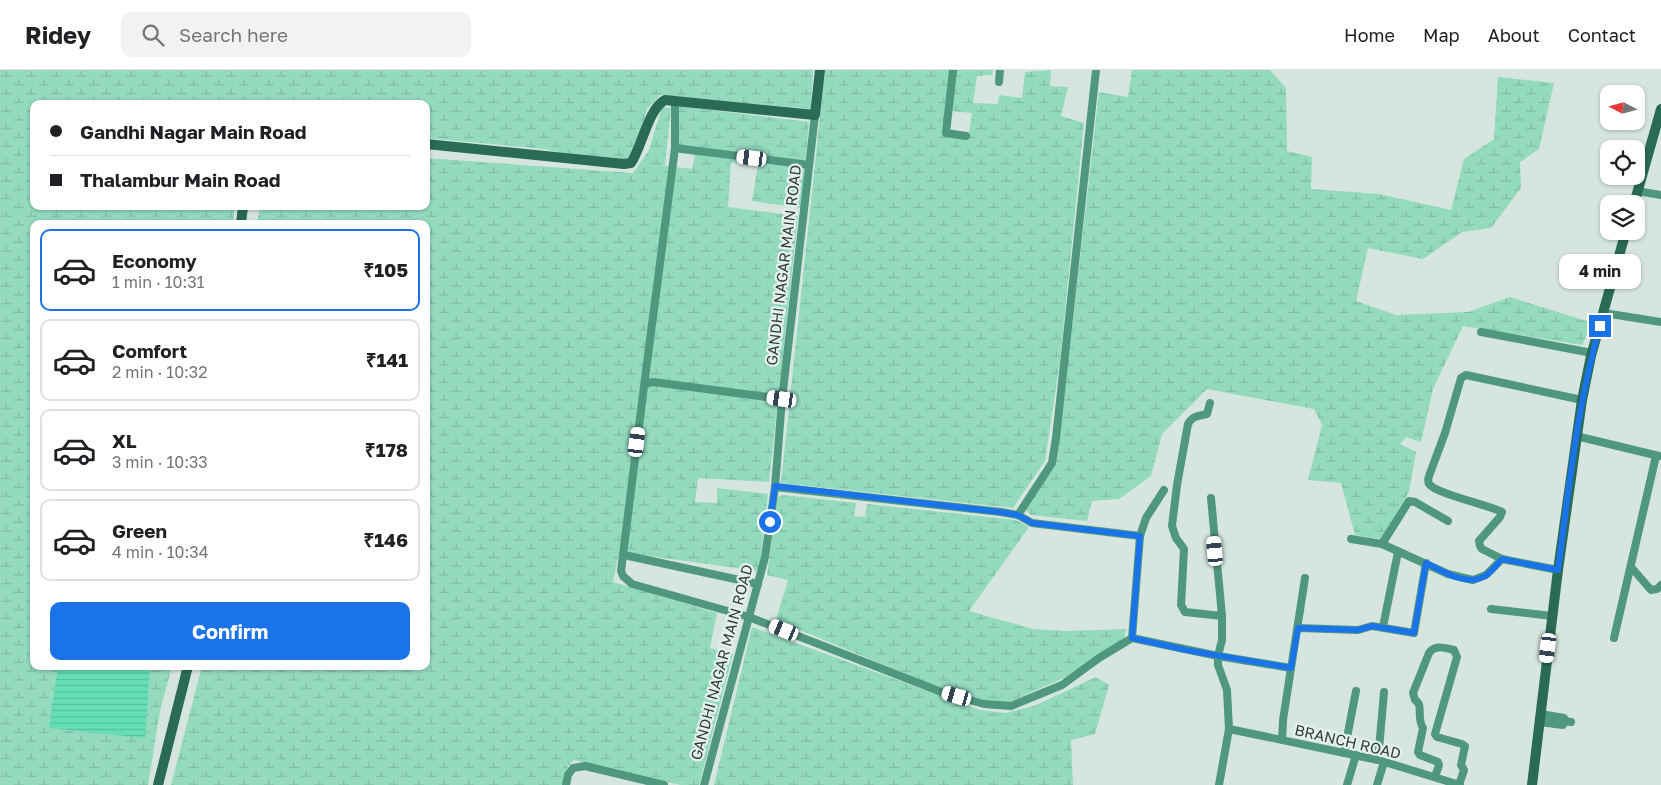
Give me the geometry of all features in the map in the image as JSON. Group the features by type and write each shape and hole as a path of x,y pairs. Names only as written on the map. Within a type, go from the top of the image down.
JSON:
{"street":[{"name":"GANDHI NAGAR MAIN ROAD","path":"704,785 765,557 775,486 782,399 820,70"},
{"path":"953,70 946,133 966,136"},
{"path":"999,82 1000,70"},
{"path":"1018,515 1052,463 1096,70"},
{"path":"430,144 624,164 632,163 654,110 665,100 815,115"},
{"path":"675,101 675,148 621,571 623,576 632,584 749,617 944,692 984,704 1011,706 1062,685 1099,658 1132,638 1218,656 1291,668"},
{"path":"1636,195 1661,109"},
{"path":"675,148 810,165"},
{"path":"1637,191 1661,195"},
{"path":"1532,785 1552,616 1582,400 1592,353 1624,240"},
{"path":"1604,313 1661,322"},
{"path":"1481,332 1592,353"},
{"path":"1558,570 1502,559 1482,549 1479,544 1502,512 1452,496 1431,486 1428,482 1461,378 1466,375 1582,400"},
{"path":"644,386 653,382 782,399"},
{"path":"1210,403 1207,414 1198,415 1190,420 1188,424 1172,526 1176,538 1184,549 1182,609 1185,612 1222,616"},
{"path":"1576,436 1659,456 1614,638"},
{"path":"775,486 1018,515 1032,523 1140,536"},
{"path":"1132,638 1140,536 1146,518 1164,490"},
{"path":"1211,498 1222,616 1222,640 1218,665 1227,690 1229,729 1219,785"},
{"path":"1382,544 1410,501 1448,521"},
{"path":"1351,539 1382,544 1448,574 1473,580 1486,575 1502,559"},
{"path":"1383,627 1398,552"},
{"path":"624,555 758,584"},
{"path":"1298,628 1358,630 1372,626 1414,633 1426,563"},
{"path":"1631,567 1651,590 1657,590 1661,585"},
{"path":"1282,740 1283,720 1305,578"},
{"path":"1491,609 1552,616"},
{"path":"1434,777 1439,765 1438,762 1420,755 1418,752 1423,728 1419,719 1419,703 1413,697 1416,685 1432,649 1436,647 1454,650 1457,657 1434,730 1437,737 1465,746 1461,765 1464,770 1459,785"},
{"path":"158,785 187,670"},
{"path":"1344,753 1356,691"},
{"path":"1377,785 1381,761 1384,692"},
{"path":"1540,718 1564,718 1568,722"},
{"path":"1423,728 1434,730"},
{"name":"BRANCH ROAD","path":"1229,729 1381,761 1459,785"},
{"path":"1348,785 1356,756"},
{"path":"566,785 568,775 573,768 585,766 664,785"}],"green space":[{"path":"0,70 813,70 811,109 660,95 647,109 634,154 628,160 571,155 544,149 430,138 430,100 30,100 30,210 235,210 233,220 30,220 30,670 171,670 160,711 148,785 0,785"},
{"path":"825,70 950,70 944,129 969,133 972,113 951,111 955,70 993,70 992,75 977,76 973,103 998,104 999,95 1022,98 1025,72 1051,70 1050,86 1068,87 1061,116 1084,123 1060,361 1045,461 1013,508 781,483"},
{"path":"1132,70 1270,70 1286,88 1287,151 1312,157 1311,189 1379,194 1451,210 1464,159 1494,139 1498,77 1554,83 1539,149 1520,162 1521,188 1491,228 1462,232 1423,259 1368,248 1356,301 1396,315 1468,312 1510,297 1593,323 1582,345 1463,326 1433,389 1421,442 1406,437 1400,444 1416,452 1409,492 1381,539 1355,535 1341,483 1308,480 1322,425 1314,409 1207,389 1162,434 1151,476 1119,499 1092,501 1087,521 1031,515 1025,509 1057,459 1099,92 1128,97"},
{"path":"679,106 809,122 801,208 752,201 758,165 731,162 728,207 798,216 769,482 698,478 695,502 717,503 717,488 768,494 759,571 619,552 613,582 717,613 710,648 733,654 699,785 681,785 574,760 568,766 562,785 171,785 201,670 430,670 430,220 258,220 259,210 430,210 430,158 633,173 649,150 662,107 671,108 665,166 692,169 695,155 679,153"},
{"path":"783,495 856,503 854,516 865,517 867,504 1016,520 1029,527 969,611 1033,629 1065,631 1126,629 1124,639 1064,678 1007,703 983,700 944,690 776,620 788,580 767,575 777,499"},
{"path":"752,627 980,710 1005,713 1034,706 1096,677 1109,685 1095,734 1071,740 1073,785 714,785"}],"shaded area":[{"path":"57,670 150,670 145,738 49,728"}],"route":[{"path":"770,522 775,486 1000,512 1018,515 1032,523 1140,536 1132,638 1186,650 1291,668 1298,628 1358,630 1372,626 1414,633 1426,563 1448,574 1473,580 1486,575 1502,559 1558,570 1582,400 1591,356 1600,326"}]}
